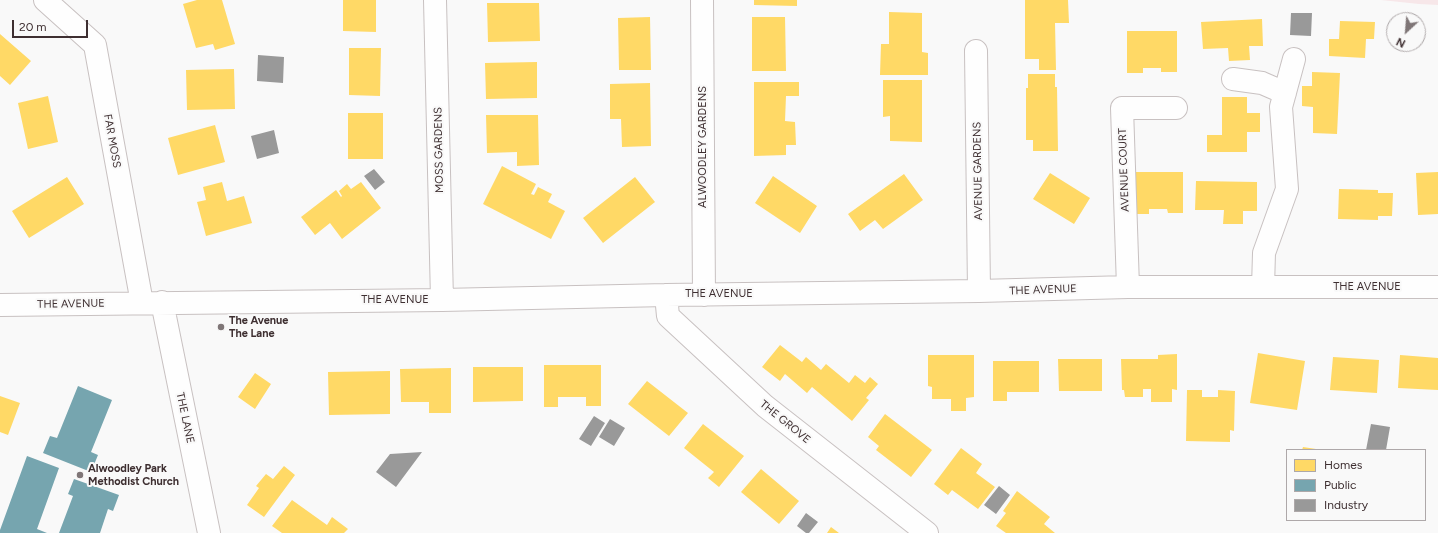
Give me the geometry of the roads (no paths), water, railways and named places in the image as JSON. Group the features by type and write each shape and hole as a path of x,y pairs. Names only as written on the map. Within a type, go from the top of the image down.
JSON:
{"street":[{"name":"FAR MOSS","path":"45,0 95,45 152,303"},
{"name":"MOSS GARDENS","path":"435,0 442,300"},
{"name":"ALWOODLEY GARDENS","path":"702,0 704,295"},
{"name":"AVENUE GARDENS","path":"976,51 979,291"},
{"path":"1263,287 1264,253 1287,189 1281,108 1294,59"},
{"path":"1233,79 1262,83 1284,93"},
{"name":"AVENUE COURT","path":"1128,287 1122,108 1176,108"},
{"name":"THE AVENUE","path":"0,305 442,300 1128,287 1438,287"},
{"name":"THE GROVE","path":"666,295 668,316 765,406 927,533"},
{"name":"THE LANE","path":"152,303 209,533"}],"place":[{"name":"The Avenue The Lane","path":"221,327"},
{"name":"Alwoodley Park Methodist Church","path":"80,475"}]}
